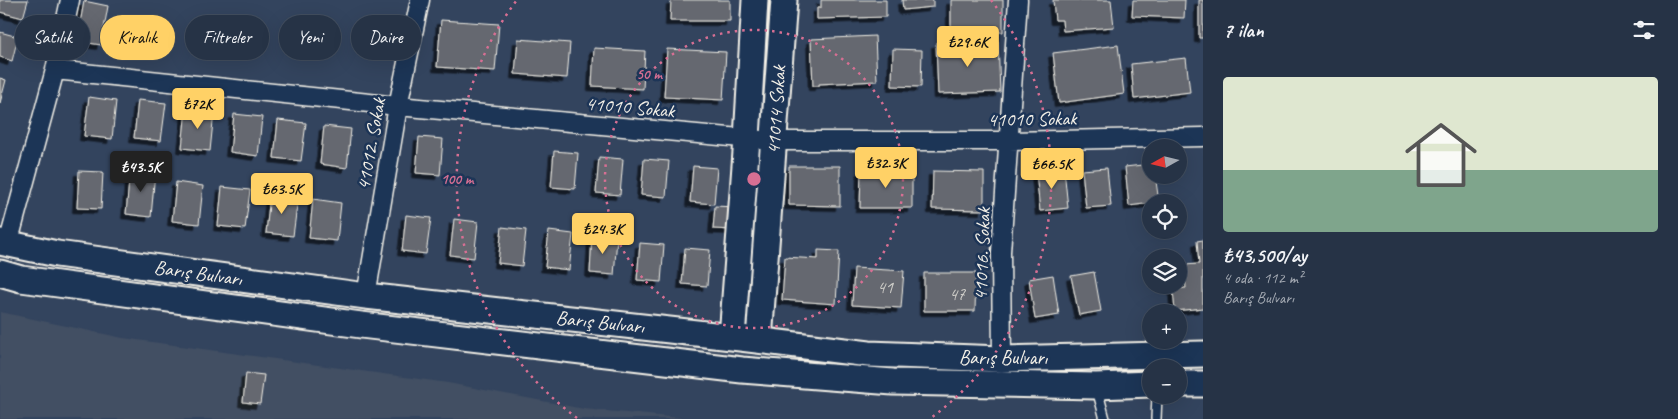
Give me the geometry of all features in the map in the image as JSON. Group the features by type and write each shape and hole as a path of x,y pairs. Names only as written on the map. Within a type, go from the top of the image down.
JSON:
{"main road":[{"name":"41014 Sokak","path":"746,339 747,139 755,0"},
{"name":"41014 Sokak","path":"746,339 773,141 784,0"},
{"name":"Barış Bulvarı","path":"4,243 57,254 366,296 870,354 1002,359 1203,354"},
{"name":"Barış Bulvarı","path":"0,273 21,279 361,325 742,370 893,382 1096,386 1142,384"},
{"path":"361,325 366,296"},
{"path":"742,370 746,339"},
{"path":"1095,357 1096,386"},
{"path":"1187,384 1203,384"}],"street":[{"path":"4,243 55,70 70,0"},
{"name":"41012. Sokak","path":"366,296 398,106 420,0"},
{"name":"41016. Sokak","path":"1002,359 1001,252 1018,0"},
{"name":"41010 Sokak","path":"55,70 398,106 773,141 1009,141 1203,137"}],"lane":[{"path":"1096,386 1105,419"},
{"path":"1156,419 1157,404"}],"shaded area":[{"path":"0,312 123,338 448,383 584,409 691,419 0,419"}],"building":[{"path":"0,0 28,0 24,15 15,16 0,12"},
{"path":"671,0 730,0 730,21 670,21"},
{"path":"821,0 886,0 886,17 817,19 817,8 821,8"},
{"path":"902,0 933,0 933,7 903,10"},
{"path":"951,0 1003,0 1003,32 951,33"},
{"path":"1053,0 1111,0 1114,27 1063,31 1062,20 1055,20"},
{"path":"1133,0 1185,0 1184,18 1132,16"},
{"path":"1199,0 1203,0 1203,38 1199,38"},
{"path":"84,1 108,6 106,15 100,15 100,45 90,43 90,15 82,15"},
{"path":"441,20 499,24 495,71 437,67"},
{"path":"0,32 15,36 15,49 12,61 0,57"},
{"path":"875,36 877,81 819,84 819,86 813,86 811,39"},
{"path":"518,39 570,43 567,78 515,74"},
{"path":"998,41 1000,92 938,94 936,43"},
{"path":"1118,45 1124,94 1059,103 1053,53"},
{"path":"594,48 645,51 643,89 592,86"},
{"path":"667,49 726,52 723,100 664,97"},
{"path":"893,49 922,50 921,87 892,86"},
{"path":"1186,58 1190,92 1134,99 1131,64"},
{"path":"0,78 6,80 0,103"},
{"path":"89,97 116,101 112,139 84,136"},
{"path":"138,100 166,103 161,141 134,138"},
{"path":"186,109 214,112 210,151 182,148"},
{"path":"234,114 262,117 258,156 230,152"},
{"path":"278,120 306,123 301,161 274,158"},
{"path":"324,126 351,129 347,168 320,164"},
{"path":"419,137 443,139 440,175 416,173"},
{"path":"554,151 578,153 575,189 551,187"},
{"path":"599,157 623,159 620,195 596,193"},
{"path":"644,159 669,161 666,197 641,195"},
{"path":"1142,165 1142,184 1156,184 1158,194 1142,194 1142,204 1129,206 1125,167"},
{"path":"693,166 717,168 714,204 690,202"},
{"path":"789,166 840,166 840,206 789,205"},
{"path":"1107,168 1111,206 1086,208 1082,170"},
{"path":"1064,169 1068,208 1040,211 1036,172"},
{"path":"130,170 155,172 151,217 126,214"},
{"path":"861,170 912,171 912,208 860,208"},
{"path":"79,171 103,172 101,209 77,208"},
{"path":"933,171 984,172 984,210 932,209"},
{"path":"176,182 203,186 199,224 172,221"},
{"path":"222,187 250,190 245,229 218,226"},
{"path":"270,195 298,198 293,236 266,233"},
{"path":"313,199 341,203 337,241 309,238"},
{"path":"715,206 735,207 733,230 713,229"},
{"path":"406,215 431,218 426,254 402,251"},
{"path":"454,219 478,222 474,258 450,255"},
{"path":"502,227 526,230 522,266 498,263"},
{"path":"549,231 573,234 569,270 545,267"},
{"path":"592,236 617,238 614,275 590,273"},
{"path":"1203,240 1203,308 1187,310 1187,304 1174,304 1173,294 1187,294 1187,265 1199,264 1197,241"},
{"path":"640,243 664,245 661,282 637,280"},
{"path":"685,248 710,250 707,286 682,284"},
{"path":"818,250 839,251 836,304 782,300 785,257 818,259"},
{"path":"854,268 904,271 901,308 852,305"},
{"path":"1094,272 1101,311 1079,315 1071,276"},
{"path":"924,273 976,273 975,311 924,311"},
{"path":"1053,275 1059,315 1035,319 1029,279"},
{"path":"246,373 264,375 260,404 243,402"}]}
